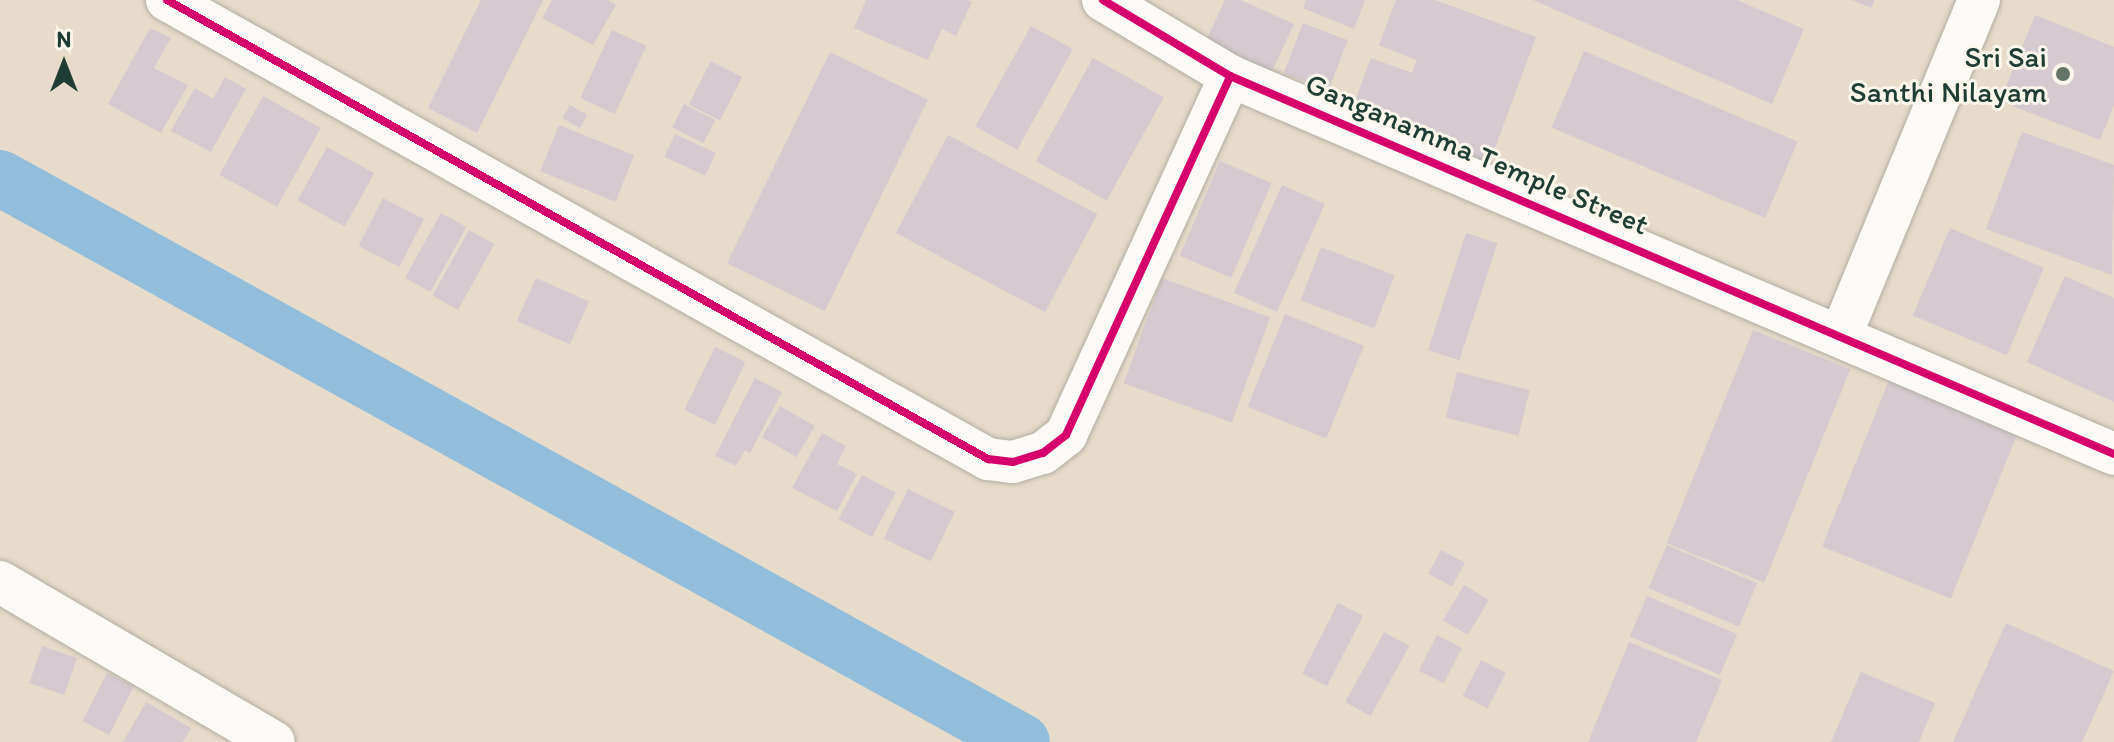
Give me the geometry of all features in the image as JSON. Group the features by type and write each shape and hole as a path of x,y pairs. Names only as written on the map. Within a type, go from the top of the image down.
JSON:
{"street":[{"path":"167,0 988,459 1013,462 1043,453 1066,435 1230,76"},
{"name":"Ganganamma Temple Street","path":"1103,0 1230,76 2114,454"},
{"path":"1841,335 1979,0"},
{"path":"0,582 274,742"}],"building":[{"path":"481,0 543,0 477,133 428,108"},
{"path":"552,0 608,0 616,5 593,45 542,18"},
{"path":"866,0 972,2 956,36 942,29 928,60 854,28"},
{"path":"1225,0 1241,0 1294,24 1269,77 1203,47"},
{"path":"1306,0 1365,0 1354,29 1303,8"},
{"path":"1396,0 1435,0 1536,37 1489,164 1350,114 1371,58 1412,73 1417,60 1379,45"},
{"path":"1533,0 1737,0 1804,29 1772,104"},
{"path":"1852,0 1875,0 1871,8"},
{"name":"Sri Sai Santhi Nilayam","path":"2035,15 2114,47 2114,105 2100,140 2000,101"},
{"path":"1303,23 1348,40 1328,91 1284,73"},
{"path":"1031,26 1073,49 1017,150 975,127"},
{"path":"150,28 171,38 154,68 188,85 161,133 108,104"},
{"path":"612,30 646,46 615,114 580,98"},
{"path":"1584,51 1798,142 1765,218 1552,127"},
{"path":"830,52 928,100 825,311 727,263"},
{"path":"1093,58 1164,97 1107,200 1036,161"},
{"path":"711,61 742,77 720,121 689,105"},
{"path":"225,77 246,89 211,152 171,131 195,88 213,99"},
{"path":"263,96 321,128 277,207 219,175"},
{"path":"684,104 715,120 703,143 672,127"},
{"path":"570,105 587,115 580,128 562,118"},
{"path":"559,125 634,155 615,202 540,171"},
{"path":"2022,132 2114,165 2112,275 1986,229"},
{"path":"675,134 716,153 705,176 664,157"},
{"path":"948,135 1097,214 1045,312 896,233"},
{"path":"327,147 374,173 345,227 297,200"},
{"path":"1220,161 1272,183 1231,278 1180,256"},
{"path":"1282,185 1325,204 1277,312 1234,293"},
{"path":"383,198 424,219 399,267 358,246"},
{"path":"441,213 466,227 430,292 405,278"},
{"path":"1950,228 2044,268 2007,355 1913,315"},
{"path":"469,230 494,244 458,310 433,296"},
{"path":"1466,233 1497,243 1459,360 1428,350"},
{"path":"1321,247 1395,275 1374,329 1301,300"},
{"path":"2065,276 2114,298 2114,402 2027,362"},
{"path":"536,278 589,302 570,345 517,321"},
{"path":"1162,278 1270,317 1232,423 1124,383"},
{"path":"1285,314 1364,346 1326,439 1248,407"},
{"path":"1753,330 1850,369 1764,583 1667,543"},
{"path":"715,347 746,362 715,425 684,410"},
{"path":"1457,372 1530,390 1518,436 1446,418"},
{"path":"1892,373 2021,425 1951,598 1822,546"},
{"path":"755,378 782,392 750,453 745,450 736,466 715,456"},
{"path":"780,406 815,426 797,457 762,437"},
{"path":"822,433 846,446 837,464 857,474 837,511 792,488"},
{"path":"862,475 896,493 872,537 839,519"},
{"path":"908,489 955,512 931,561 884,538"},
{"path":"1667,545 1757,583 1739,627 1649,588"},
{"path":"1441,550 1465,563 1452,587 1428,574"},
{"path":"1464,585 1489,600 1468,635 1443,620"},
{"path":"1647,596 1737,634 1720,675 1630,637"},
{"path":"1338,603 1363,616 1327,686 1302,673"},
{"path":"2006,623 2114,671 2082,742 1953,742"},
{"path":"1384,632 1409,646 1371,716 1345,702"},
{"path":"1437,635 1462,648 1444,683 1419,671"},
{"path":"1629,642 1722,680 1696,742 1588,742"},
{"path":"42,646 77,658 64,695 29,683"},
{"path":"1481,660 1506,673 1488,708 1463,696"},
{"path":"1861,672 1935,703 1919,742 1831,742"},
{"path":"107,673 134,687 109,735 82,721"},
{"path":"146,702 191,728 183,742 123,742"}],"waterway":[{"path":"0,178 1022,742"}],"cycle path":[{"path":"167,0 988,459 1013,462 1043,453 1066,435 1230,76"},
{"path":"1103,0 1230,76 2114,454"}],"place":[{"name":"Sri Sai Santhi Nilayam","path":"2063,74"}]}
